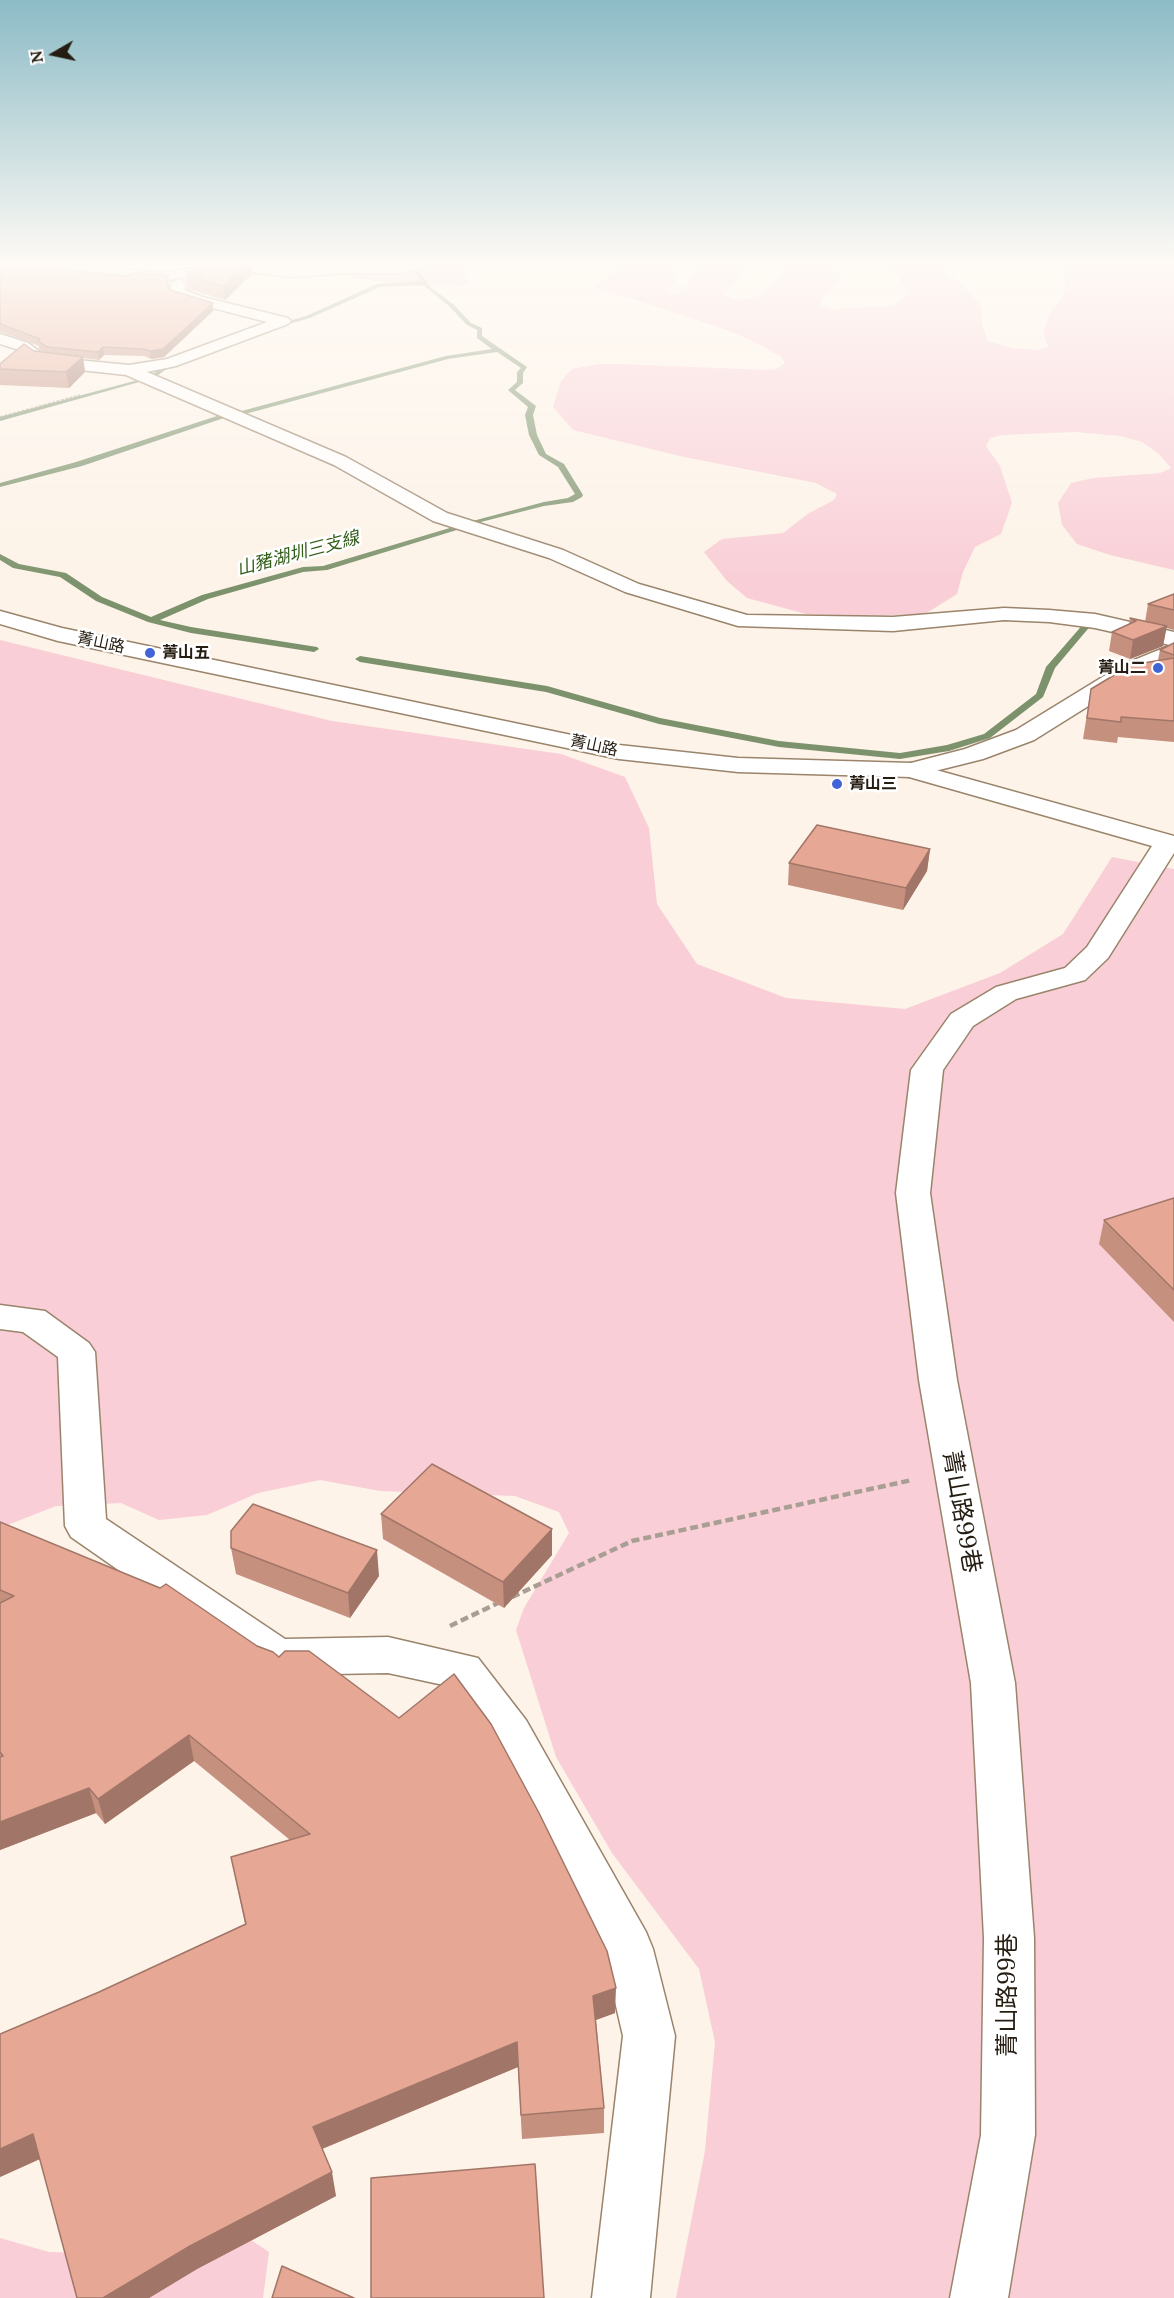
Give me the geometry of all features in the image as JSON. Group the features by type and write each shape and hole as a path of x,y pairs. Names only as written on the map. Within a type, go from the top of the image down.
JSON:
{"street":[{"path":"103,369 137,374 340,461 440,517 556,554 632,588 746,621 893,624 982,615 1049,616 1095,621 1174,639"},
{"path":"137,374 151,369"},
{"name":"菁山路","path":"0,616 58,634 619,752 738,765 911,770 974,754 1025,735 1131,670 1174,652"},
{"path":"911,770 1171,844"},
{"name":"菁山路99巷","path":"979,2298 1008,2135 1010,1938 993,1683 938,1380 913,1193 927,1070 962,1020 1006,993 1075,974 1098,952 1171,844"},
{"path":"0,1317 32,1320 76,1352 86,1526 277,1657 388,1655 462,1671 510,1734 628,1949 649,2036 626,2273 621,2298"}],"path":[{"path":"0,417 137,374"},
{"path":"388,1655 632,1541 954,1470"}],"shaded area":[{"path":"572,369 1174,369 1174,570 1110,555 1077,544 1062,525 1058,503 1071,483 1093,478 1160,473 1171,468 1159,454 1142,442 1120,436 1076,432 1002,435 990,438 986,446 1000,466 1012,503 1001,534 975,547 963,572 957,594 925,614 862,616 806,614 747,598 727,581 704,552 722,539 783,533 809,513 834,500 837,494 816,483 684,457 573,430 553,407 561,381"},
{"path":"0,640 332,721 561,754 625,777 649,828 657,904 697,964 786,998 905,1009 1000,973 1063,934 1112,857 1174,869 1174,2298 676,2298 705,2151 715,2042 699,1969 612,1853 556,1757 516,1630 524,1608 569,1533 559,1512 515,1496 380,1491 320,1480 258,1493 207,1515 159,1520 121,1503 56,1506 0,1528"},
{"path":"234,2229 269,2252 263,2298 0,2298 0,2238 49,2252 146,2255"}],"building":[{"path":"5,369 69,369 66,372"},
{"path":"1174,594 1174,610 1148,604"},
{"path":"1130,618 1167,626 1133,640 1112,632 1136,621"},
{"path":"1174,643 1174,655 1160,650"},
{"path":"1174,658 1174,721 1121,717 1121,722 1087,718 1091,689 1131,665"},
{"path":"817,825 930,849 906,888 789,863"},
{"path":"1174,1198 1174,1290 1104,1220"},
{"path":"432,1464 552,1529 503,1582 381,1514"},
{"path":"253,1504 377,1550 348,1593 231,1548 231,1531"},
{"path":"0,1522 160,1588 166,1584 257,1646 279,1657 285,1651 309,1651 399,1718 454,1674 491,1724 539,1813 607,1951 616,1988 593,1996 604,2108 521,2115 517,2042 313,2127 332,2172 190,2246 103,2298 77,2298 33,2134 0,2149 0,2034 99,1992 246,1924 231,1857 310,1834 189,1735 98,1799 89,1788 0,1822 0,1757 3,1756 0,1752 0,1603 14,1596 0,1590"},
{"path":"535,2164 544,2298 371,2298 371,2178"},
{"path":"282,2266 354,2298 272,2298"}],"waterway":[{"path":"152,377 163,369"},
{"path":"237,415 403,369"},
{"path":"469,523 544,504 570,500 579,495 561,466 543,455 533,435 529,415 532,406 511,390 520,383 520,372 523,369"},
{"path":"0,419 140,381"},
{"path":"0,485 79,464 220,418"},
{"name":"山豬湖圳三支線","path":"151,620 205,597 303,570 324,568 456,529"},
{"path":"0,556 16,566 63,575 99,599 151,620"},
{"path":"151,620 191,630 314,649"},
{"path":"360,659 547,689 659,721 779,744 900,756 949,748 987,736 1040,695 1051,667 1088,624"}],"place":[{"name":"菁山五","path":"150,653"},
{"name":"菁山二","path":"1158,668"},
{"name":"菁山三","path":"837,784"}]}
